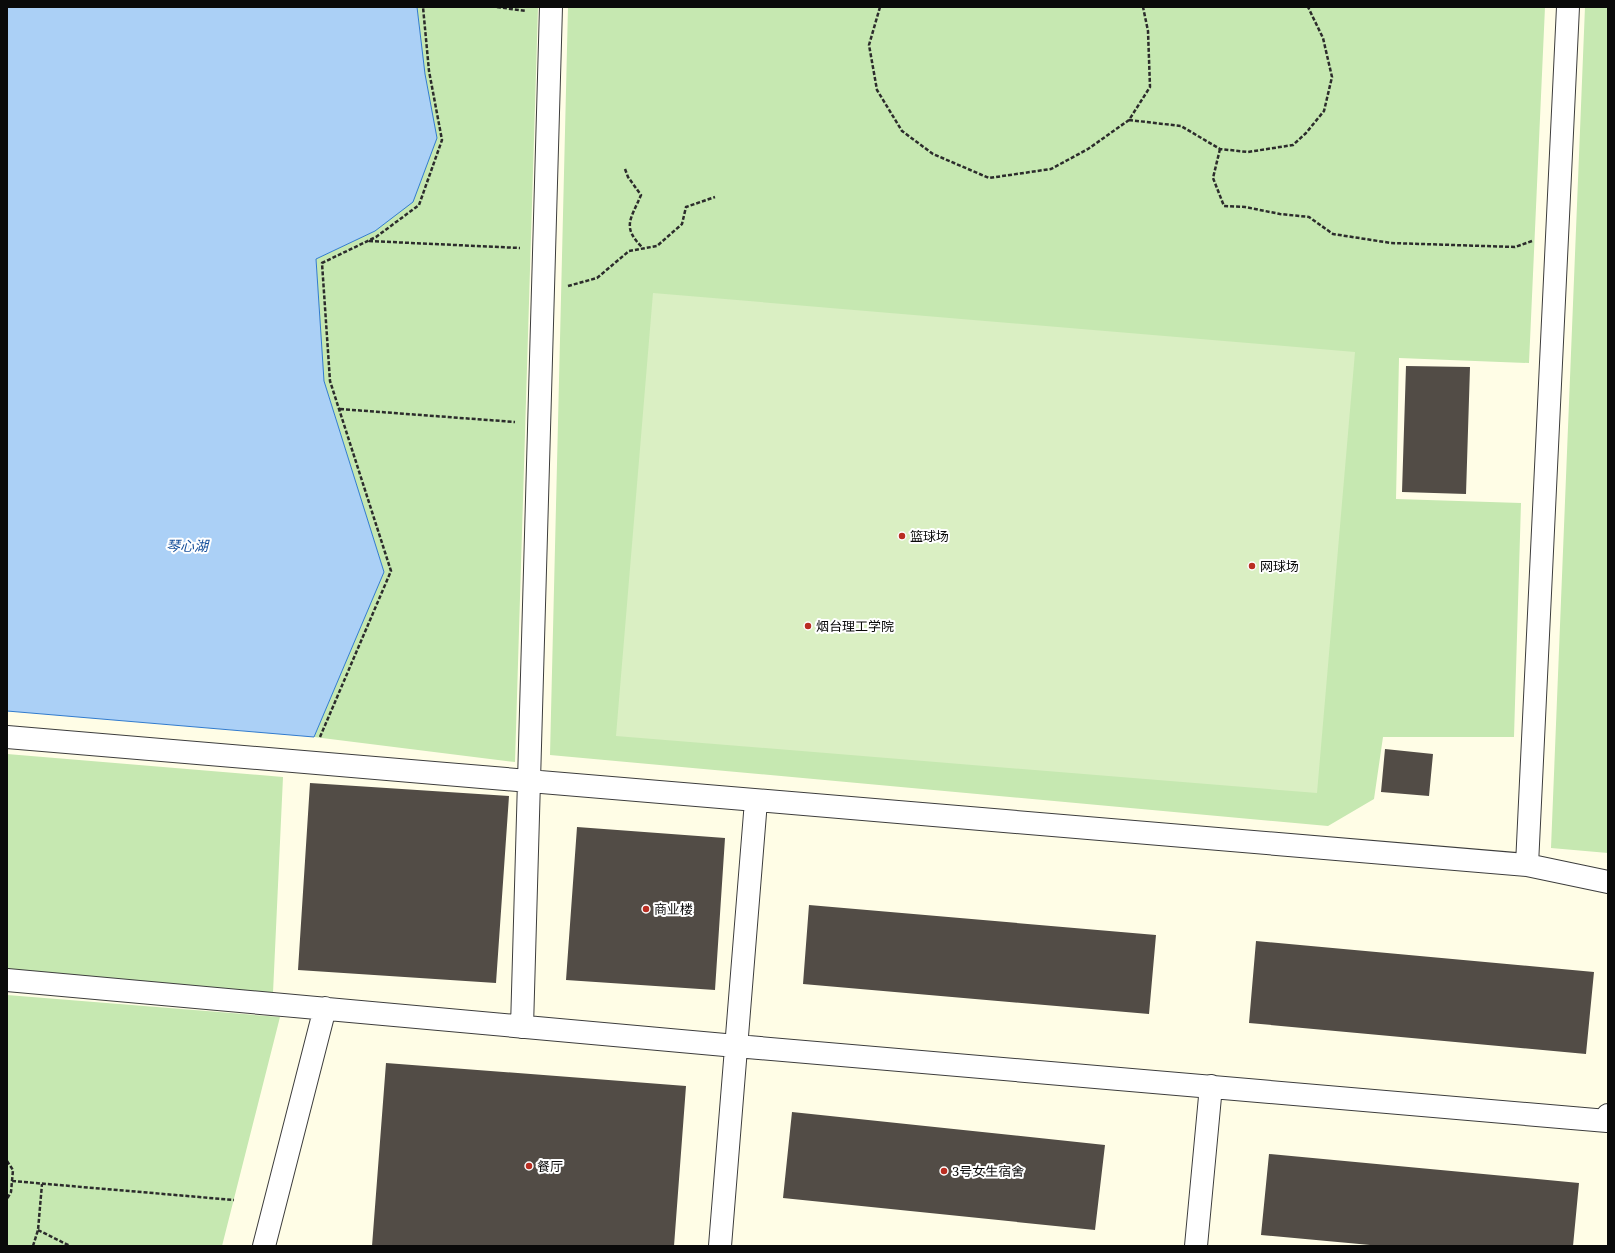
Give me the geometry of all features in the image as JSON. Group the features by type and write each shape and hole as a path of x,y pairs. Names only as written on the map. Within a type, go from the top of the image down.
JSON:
{"street":[{"path":"522,1026 551,7"},
{"path":"1527,865 1568,7"},
{"path":"7,737 1527,865 1608,882"},
{"path":"720,1246 756,800"},
{"path":"7,980 736,1046 1608,1119"},
{"path":"264,1246 325,1008"},
{"path":"1196,1246 1211,1086"}],"path":[{"path":"320,737 391,571 330,381 322,263 376,237 420,205 442,140 429,71 423,7"},
{"path":"880,7 869,45 877,90 902,130 933,154 989,178 1051,169 1088,149 1129,120 1150,87 1148,31 1143,7"},
{"path":"1129,120 1181,126 1220,149 1248,152 1293,145 1306,133 1324,111 1332,77 1323,38 1308,7"},
{"path":"1220,149 1213,178 1224,206 1245,207 1280,214 1309,217 1333,234 1391,243 1514,247 1534,240"},
{"path":"625,168 628,177 641,195 629,225 633,239 643,248"},
{"path":"562,288 597,278 629,251 658,246 682,224 686,207 716,198"},
{"path":"369,241 544,250"},
{"path":"340,409 538,423"},
{"path":"7,1161 13,1170 11,1192 7,1199"},
{"path":"12,1181 234,1200"},
{"path":"33,1246 38,1230 42,1184"},
{"path":"38,1230 70,1246"}],"green space":[{"path":"417,7 538,7 515,762 314,737 384,572 324,381 316,259 375,231 413,201 437,138 425,74"},
{"path":"568,7 1545,7 1529,363 1399,358 1396,499 1521,503 1514,737 1383,737 1374,799 1328,826 550,755"},
{"path":"1585,7 1608,7 1608,853 1551,848"},
{"name":"篮球场","path":"653,293 1355,352 1317,793 616,736"},
{"path":"7,754 283,777 273,993 7,970"},
{"path":"7,995 280,1017 222,1246 7,1246"}],"water":[{"name":"琴心湖","path":"7,7 417,7 425,74 437,138 413,202 375,231 316,259 324,381 384,572 314,737 7,711"}],"building":[{"path":"1406,366 1470,367 1466,494 1402,492"},
{"path":"1385,749 1433,754 1429,796 1381,792"},
{"path":"310,783 509,796 496,983 298,970"},
{"name":"商业楼","path":"577,827 725,838 715,990 566,980"},
{"path":"809,905 1156,935 1149,1014 803,984"},
{"path":"1256,941 1594,972 1586,1054 1249,1023"},
{"name":"餐厅","path":"386,1063 686,1086 674,1246 372,1246"},
{"name":"3号女生宿舍","path":"792,1112 1105,1145 1095,1230 783,1198"},
{"path":"1269,1154 1579,1183 1573,1246 1381,1246 1261,1235"}],"place":[{"name":"篮球场","path":"902,536"},
{"name":"网球场","path":"1252,566"},
{"name":"烟台理工学院","path":"808,626"},
{"name":"商业楼","path":"646,909"},
{"name":"餐厅","path":"529,1166"},
{"name":"3号女生宿舍","path":"944,1171"}]}
